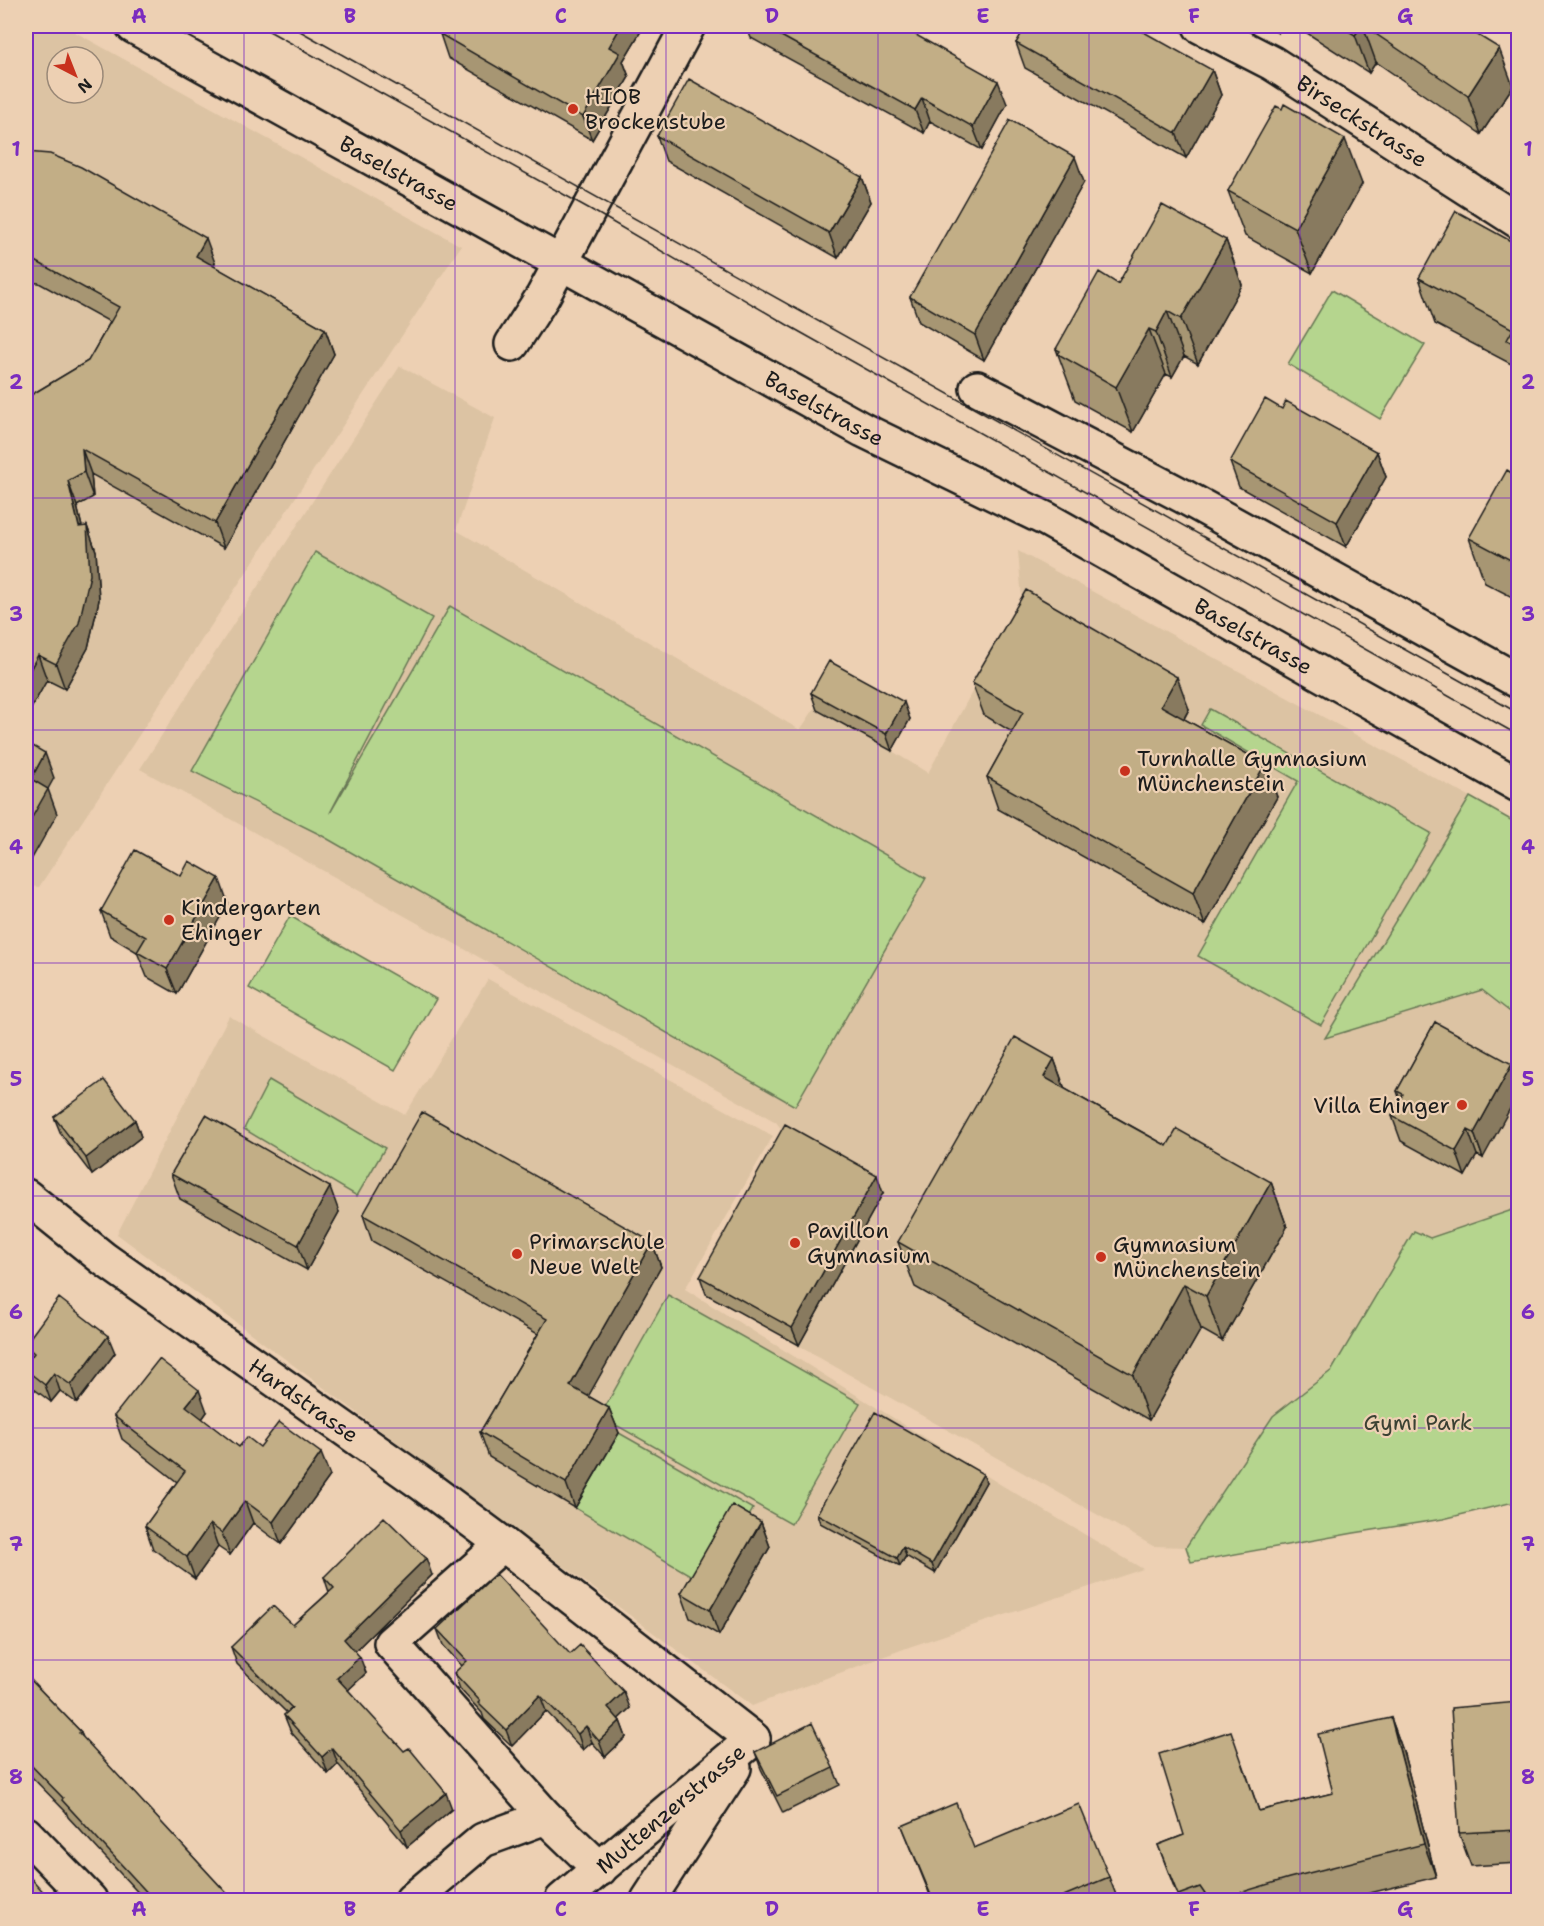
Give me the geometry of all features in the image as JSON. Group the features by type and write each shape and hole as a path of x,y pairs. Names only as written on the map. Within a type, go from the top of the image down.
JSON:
{"street":[{"name":"Baselstrasse","path":"133,26 863,430 1046,519 1518,785"},
{"path":"512,344 543,296 688,26"},
{"name":"Birseckstrasse","path":"1200,26 1272,63 1518,221"},
{"path":"977,388 1182,496 1518,681"},
{"name":"Hardstrasse","path":"26,1196 104,1259 421,1483 503,1544 753,1739"},
{"path":"503,1544 391,1643 546,1817 600,1869"},
{"path":"648,1900 753,1739"},
{"name":"Muttenzerstrasse","path":"562,1900 753,1739"},
{"path":"412,1900 483,1840 546,1817"},
{"path":"26,1834 90,1900"}],"shaded area":[{"path":"26,26 64,26 98,45 45,45 45,105 105,105 105,49 461,246 39,887 26,886"},
{"name":"Gymnasium Münchenstein","path":"400,366 495,418 456,530 800,730 835,678 910,719 892,751 928,773 1022,600 1018,551 1470,797 1325,1038 1482,990 1518,1018 1518,1208 1429,1238 1414,1231 1332,1370 1273,1416 1186,1547 1153,1546 706,1294 791,1142 776,1122 140,769"},
{"path":"488,979 773,1136 685,1289 1003,1486 1143,1569 909,1647 752,1706 117,1234 229,1016 405,1115"}],"green space":[{"path":"1332,290 1425,345 1380,419 1288,364"},
{"path":"315,552 432,618 330,813 450,606 926,878 795,1106 319,834 192,771"},
{"path":"1210,709 1431,833 1321,1025 1198,956 1298,781 1201,725"},
{"path":"1470,797 1518,824 1518,1018 1482,990 1325,1038"},
{"path":"290,916 436,999 395,1070 249,988"},
{"path":"269,1080 385,1148 357,1196 244,1129"},
{"name":"Gymi Park","path":"1518,1208 1518,1501 1443,1519 1191,1562 1186,1547 1273,1416 1332,1370 1414,1231 1430,1238"},
{"path":"668,1295 860,1403 791,1524 600,1416"},
{"path":"619,1433 753,1509 709,1586 575,1508"}],"building":[{"name":"HIOB Brockenstube","path":"445,26 621,26 609,47 620,53 583,117 440,34"},
{"path":"763,26 900,26 998,81 973,127 922,98 915,110"},
{"path":"1026,26 1133,26 1212,70 1176,133 1016,43"},
{"path":"1340,26 1362,26 1355,35"},
{"path":"1364,26 1463,26 1499,48 1468,96"},
{"path":"689,79 862,177 829,233 657,136"},
{"path":"1284,104 1345,139 1295,228 1228,191 1276,106 1282,109"},
{"path":"1010,120 1075,157 975,335 910,297"},
{"path":"26,152 50,154 81,167 206,238 196,256 325,329 215,523 82,449 84,472 68,481 79,527 87,526 90,575 79,623 56,664 38,655 26,677 26,398 88,361 119,307 26,257"},
{"path":"1162,205 1226,240 1181,319 1167,311 1156,332 1149,329 1116,387 1058,354 1060,351 1056,349 1099,272 1118,284"},
{"path":"1456,211 1518,245 1518,346 1507,340 1513,329 1419,278"},
{"path":"1265,399 1282,409 1286,401 1377,452 1337,522 1230,462"},
{"path":"1507,470 1518,477 1518,564 1469,538"},
{"name":"Turnhalle Gymnasium Münchenstein","path":"1026,590 1177,677 1161,706 1265,764 1193,893 987,777 1023,712 972,683"},
{"path":"829,661 904,702 886,734 811,693"},
{"path":"26,742 45,753 31,779 48,789 26,828"},
{"path":"135,850 181,876 189,861 219,878 167,969 137,952 146,937 101,911"},
{"name":"Villa Ehinger","path":"1435,1022 1512,1064 1474,1133 1468,1130 1456,1151 1392,1116 1403,1094 1397,1091"},
{"name":"Gymnasium Münchenstein","path":"1015,1037 1054,1059 1044,1077 1167,1146 1177,1129 1271,1182 1206,1296 1184,1284 1133,1375 898,1242"},
{"path":"104,1080 135,1120 86,1158 54,1117"},
{"name":"Primarschule Neue Welt","path":"422,1112 652,1242 570,1386 609,1408 566,1483 480,1432 547,1319 363,1215"},
{"path":"206,1115 330,1187 298,1245 171,1174"},
{"name":"Pavillon Gymnasium","path":"785,1124 877,1175 792,1328 700,1277"},
{"path":"59,1298 108,1336 71,1385 54,1373 45,1385 26,1370 26,1364 34,1353 26,1346 26,1343"},
{"path":"159,1359 199,1390 186,1406 239,1447 247,1437 260,1447 279,1422 321,1453 273,1522 245,1501 222,1533 210,1524 187,1557 145,1526 185,1471 114,1416"},
{"path":"875,1412 983,1474 932,1564 903,1547 897,1558 817,1514"},
{"path":"732,1505 761,1522 710,1610 681,1593"},
{"path":"384,1517 426,1558 344,1639 360,1657 337,1678 404,1751 409,1748 446,1793 401,1830 332,1748 322,1757 284,1715 292,1708 231,1647 273,1606 293,1625 334,1588 324,1577"},
{"path":"496,1574 570,1654 580,1645 624,1692 608,1707 620,1721 599,1741 586,1726 578,1734 540,1695 506,1730 478,1703 480,1701 454,1673 467,1661 437,1629"},
{"path":"26,1675 81,1732 79,1733 233,1900 154,1900 62,1800 63,1798 26,1760"},
{"path":"1518,1702 1518,1830 1459,1833 1451,1708"},
{"path":"1391,1718 1424,1844 1289,1878 1216,1900 1209,1900 1200,1887 1178,1895 1158,1845 1184,1835 1159,1754 1231,1731 1259,1811 1333,1793 1318,1734"},
{"path":"812,1723 833,1768 777,1796 755,1752"},
{"path":"956,1803 974,1848 1079,1804 1109,1877 1054,1900 933,1900 902,1826"},
{"path":"26,1873 51,1900 26,1900"}],"tram line":[{"path":"260,26 590,209 791,327 1518,735"},
{"path":"291,26 1518,713"}],"place":[{"name":"HIOB Brockenstube","path":"573,109"},
{"name":"Turnhalle Gymnasium Münchenstein","path":"1125,771"},
{"name":"Kindergarten Ehinger","path":"169,920"},
{"name":"Villa Ehinger","path":"1462,1105"},
{"name":"Pavillon Gymnasium","path":"795,1243"},
{"name":"Primarschule Neue Welt","path":"517,1254"},
{"name":"Gymnasium Münchenstein","path":"1101,1257"}]}
